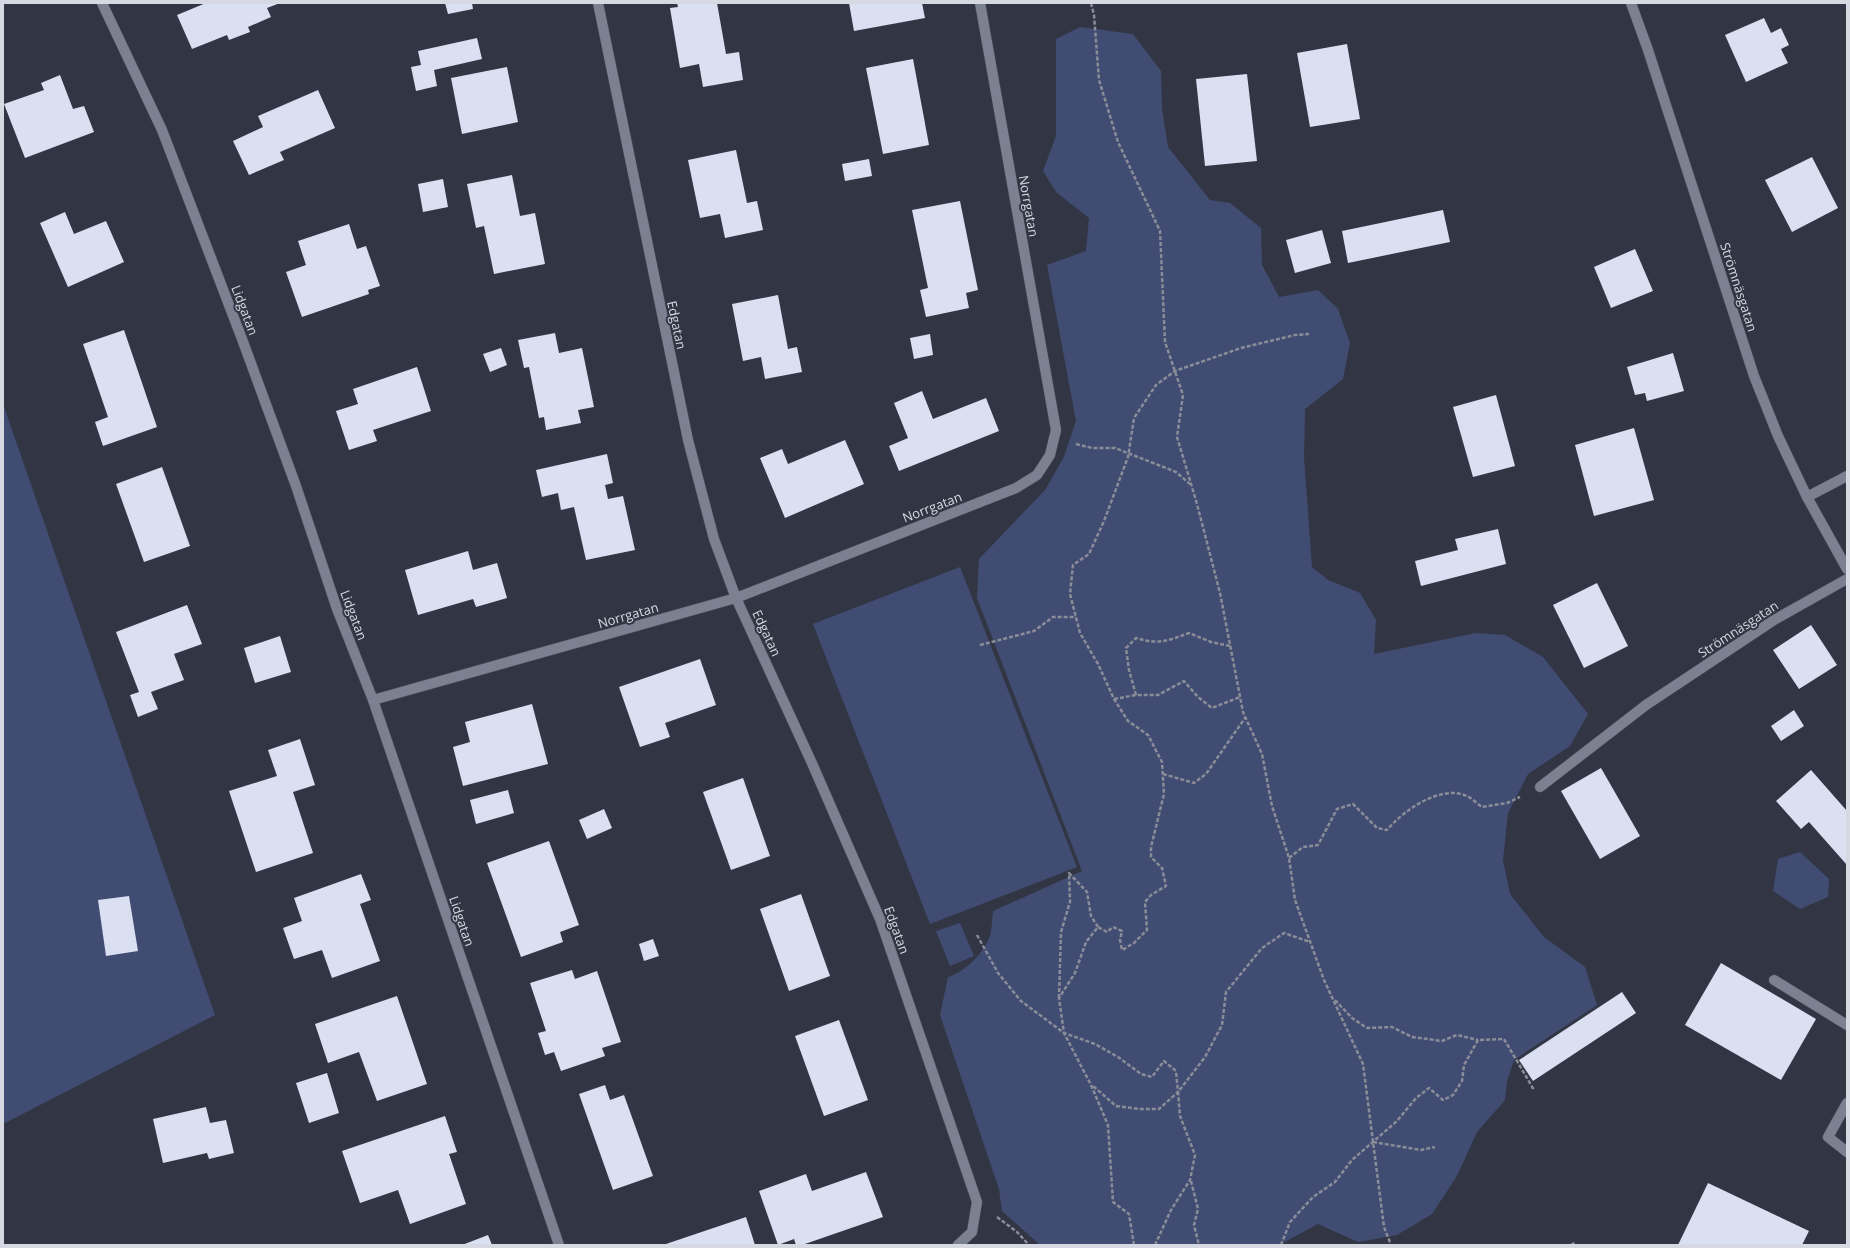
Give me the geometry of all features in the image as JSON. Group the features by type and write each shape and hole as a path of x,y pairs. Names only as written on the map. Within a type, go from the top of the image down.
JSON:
{"street":[{"name":"Lidgatan","path":"102,3 168,144 296,486 337,609 373,700 559,1245"},
{"name":"Edgatan","path":"598,3 688,440 714,539 736,598 811,761 880,919 977,1202 972,1232 958,1245"},
{"name":"Norrgatan","path":"373,700 736,598 1016,488 1036,475 1050,455 1056,430 980,3"},
{"name":"Strömnäsgatan","path":"1631,3 1648,50 1754,376 1778,436 1807,496 1847,569"},
{"path":"1807,496 1847,476"},
{"name":"Strömnäsgatan","path":"1540,787 1646,705 1774,620 1847,579"},
{"path":"1774,980 1847,1025"},
{"path":"1847,1103 1828,1137 1847,1152"}],"path":[{"path":"1091,3 1094,15 1099,80 1118,142 1160,232 1165,342 1183,395 1176,437 1191,485 1220,593 1240,697 1246,718 1262,754 1272,806 1289,858 1295,900 1332,998 1363,1064 1384,1227 1390,1245"},
{"path":"1134,1245 1128,1214 1113,1202 1108,1125 1091,1085 1064,1033 1059,998 1061,932 1070,902 1069,873 1087,892 1090,916 1098,927 1107,932 1113,927 1122,931 1120,940 1122,950 1134,943 1147,930 1145,902 1151,895 1166,886 1162,868 1152,858 1151,847 1164,794 1162,762 1148,735 1128,721 1114,699 1098,664 1080,633 1070,594 1073,566 1089,554 1104,521 1129,453 1134,418 1156,385 1175,370 1201,363 1241,348 1295,335 1309,334"},
{"path":"1054,438 1092,448 1115,448 1176,472 1191,485"},
{"path":"980,645 1034,631 1053,617 1076,617"},
{"path":"1136,695 1129,670 1126,648 1136,638 1151,643 1170,640 1189,633 1211,642 1230,646"},
{"path":"1114,699 1136,695 1158,695 1184,681 1198,697 1212,708 1240,697"},
{"path":"1163,774 1194,783 1206,774 1246,718"},
{"path":"1289,858 1303,847 1318,845 1338,808 1353,804 1377,828 1387,830 1396,819 1430,797 1451,793 1467,796 1482,807 1507,803 1540,787"},
{"path":"1059,998 1075,973 1086,942 1098,927"},
{"path":"1091,1085 1116,1106 1139,1109 1159,1109 1178,1092 1205,1057 1222,1025 1226,992 1262,948 1284,933 1310,942"},
{"path":"977,935 998,973 1021,1001 1064,1033 1095,1044 1118,1057 1141,1074 1152,1077 1164,1061 1176,1071 1180,1116 1195,1155 1190,1180 1171,1210 1155,1245"},
{"path":"1332,998 1352,1018 1367,1028 1392,1027 1412,1037 1442,1041 1457,1035 1478,1040 1504,1038 1534,1090"},
{"path":"1281,1245 1290,1222 1313,1197 1335,1182 1352,1160 1397,1121 1416,1098 1430,1088 1443,1100 1453,1095 1462,1082 1464,1065 1478,1040"},
{"path":"1372,1142 1422,1150 1436,1147"},
{"path":"1190,1180 1198,1209 1194,1225 1199,1245"},
{"path":"977,1202 1017,1232 1029,1245"},
{"path":"1571,1245 1576,1242"}],"shaded area":[{"path":"1080,27 1133,34 1161,71 1162,109 1168,147 1210,200 1230,203 1261,228 1262,265 1279,297 1318,290 1338,309 1350,343 1343,379 1305,409 1304,458 1312,567 1328,580 1360,593 1376,620 1374,654 1476,633 1505,635 1543,657 1588,714 1570,746 1528,774 1508,813 1503,860 1510,894 1544,937 1585,967 1597,1005 1514,1060 1507,1081 1505,1100 1477,1132 1457,1176 1432,1214 1397,1235 1358,1242 1318,1224 1279,1245 1040,1245 1002,1211 999,1189 940,1015 948,977 961,971 979,955 990,936 993,911 1082,871 977,598 979,559 1045,490 1064,457 1076,421 1047,265 1086,251 1089,218 1056,192 1043,171 1056,136 1056,39"},
{"path":"3,404 215,1015 3,1124"},
{"path":"960,567 1077,867 930,924 813,624"},
{"path":"1800,852 1829,879 1828,897 1800,909 1773,891 1778,859"},
{"path":"960,923 974,956 950,966 936,931"}],"building":[{"path":"206,3 280,3 267,8 271,17 248,27 250,32 229,40 227,35 192,49 177,15"},
{"path":"445,3 472,3 473,9 448,14"},
{"path":"677,3 717,3 726,54 739,52 743,80 703,87 699,64 680,68 670,8 678,7"},
{"path":"849,3 922,3 925,18 854,31"},
{"path":"1764,18 1771,33 1781,28 1789,45 1781,49 1788,63 1746,82 1725,35"},
{"path":"477,38 482,59 434,70 437,86 416,91 411,67 421,65 418,51"},
{"path":"1347,44 1360,119 1310,127 1297,53"},
{"path":"913,59 929,145 883,154 866,68"},
{"path":"507,67 518,122 462,134 451,78"},
{"path":"1247,74 1257,161 1205,166 1196,79"},
{"path":"60,75 73,109 84,106 94,132 25,158 4,104 44,90 41,83"},
{"path":"318,90 335,128 280,152 284,160 249,175 233,141 263,127 258,116"},
{"path":"736,150 747,203 757,201 763,230 725,238 720,214 700,218 688,160"},
{"path":"1812,157 1838,208 1792,232 1765,180"},
{"path":"869,159 872,176 845,181 842,164"},
{"path":"512,175 520,216 535,213 545,264 494,274 484,226 476,228 467,184"},
{"path":"443,179 448,207 423,212 418,184"},
{"path":"960,201 978,290 966,293 969,308 926,317 920,290 928,288 912,210"},
{"path":"1443,210 1450,242 1348,263 1342,231"},
{"path":"65,212 74,234 106,221 124,262 68,287 40,223"},
{"path":"349,224 357,249 366,246 380,286 368,290 369,294 302,317 286,272 306,265 298,241"},
{"path":"1322,230 1331,263 1295,273 1286,240"},
{"path":"1635,249 1653,291 1611,308 1594,267"},
{"path":"778,295 788,349 797,347 802,372 765,379 761,357 743,361 732,304"},
{"path":"124,330 157,427 103,446 95,422 108,417 83,344"},
{"path":"555,333 559,353 582,348 594,407 578,410 581,423 546,430 544,417 539,418 529,367 524,368 518,340"},
{"path":"930,334 933,355 914,359 910,338"},
{"path":"501,348 507,365 490,372 483,354"},
{"path":"1673,353 1684,391 1647,401 1645,393 1635,395 1627,367"},
{"path":"417,367 431,411 373,430 377,441 349,450 336,411 358,404 353,389"},
{"path":"922,391 933,419 986,398 999,431 899,471 889,446 908,438 894,403"},
{"path":"1496,395 1515,466 1473,477 1453,407"},
{"path":"1634,428 1654,500 1594,516 1575,445"},
{"path":"845,440 864,484 785,518 760,458 782,449 788,464"},
{"path":"607,454 613,483 605,485 608,499 623,496 635,550 586,560 574,507 561,510 558,493 542,497 536,470"},
{"path":"162,467 190,546 144,562 116,484"},
{"path":"1498,529 1506,564 1421,586 1415,561 1458,550 1455,539"},
{"path":"468,551 473,570 497,563 507,598 476,607 473,599 418,615 405,570"},
{"path":"1597,583 1628,646 1584,668 1553,605"},
{"path":"187,605 202,644 174,654 184,680 151,692 158,709 138,717 130,695 139,692 116,632"},
{"path":"1811,625 1837,665 1799,689 1773,650"},
{"path":"280,636 291,672 255,683 244,648"},
{"path":"700,659 716,705 665,723 670,737 640,747 619,687"},
{"path":"532,704 548,764 463,786 453,747 470,742 465,722"},
{"path":"1794,710 1804,726 1781,741 1771,726"},
{"path":"300,739 315,785 293,792 313,853 256,872 229,791 277,776 268,750"},
{"path":"1601,768 1640,836 1600,859 1561,791"},
{"path":"1811,770 1847,811 1847,865 1809,822 1801,829 1776,801"},
{"path":"743,778 770,856 731,870 703,792"},
{"path":"508,790 514,813 476,824 470,800"},
{"path":"604,809 612,828 587,839 579,820"},
{"path":"549,841 579,925 560,932 563,942 521,957 487,863"},
{"path":"361,874 371,900 360,904 380,961 332,978 322,950 294,959 283,928 302,921 294,898"},
{"path":"801,894 830,976 789,991 760,909"},
{"path":"129,896 138,951 106,956 98,900"},
{"path":"653,939 659,956 644,961 639,944"},
{"path":"1721,963 1816,1019 1781,1080 1685,1025"},
{"path":"572,970 575,979 597,971 621,1042 602,1048 605,1056 561,1071 554,1052 545,1055 538,1033 546,1031 530,983"},
{"path":"1622,992 1636,1013 1533,1081 1519,1060"},
{"path":"397,996 427,1084 377,1101 359,1052 328,1063 315,1024"},
{"path":"839,1020 868,1100 824,1116 795,1036"},
{"path":"327,1073 339,1113 309,1123 296,1083"},
{"path":"605,1085 610,1100 624,1095 653,1176 613,1190 579,1094"},
{"path":"206,1107 210,1123 226,1120 234,1153 209,1159 207,1153 163,1163 153,1119"},
{"path":"445,1116 457,1152 449,1154 466,1204 410,1224 398,1190 360,1203 342,1151"},
{"path":"866,1172 883,1217 802,1245 796,1245 794,1239 778,1245 759,1191 806,1174 812,1191"},
{"path":"1708,1183 1809,1231 1802,1245 1678,1245"},
{"path":"746,1217 755,1245 663,1245"},
{"path":"488,1235 492,1245 462,1245"}]}
